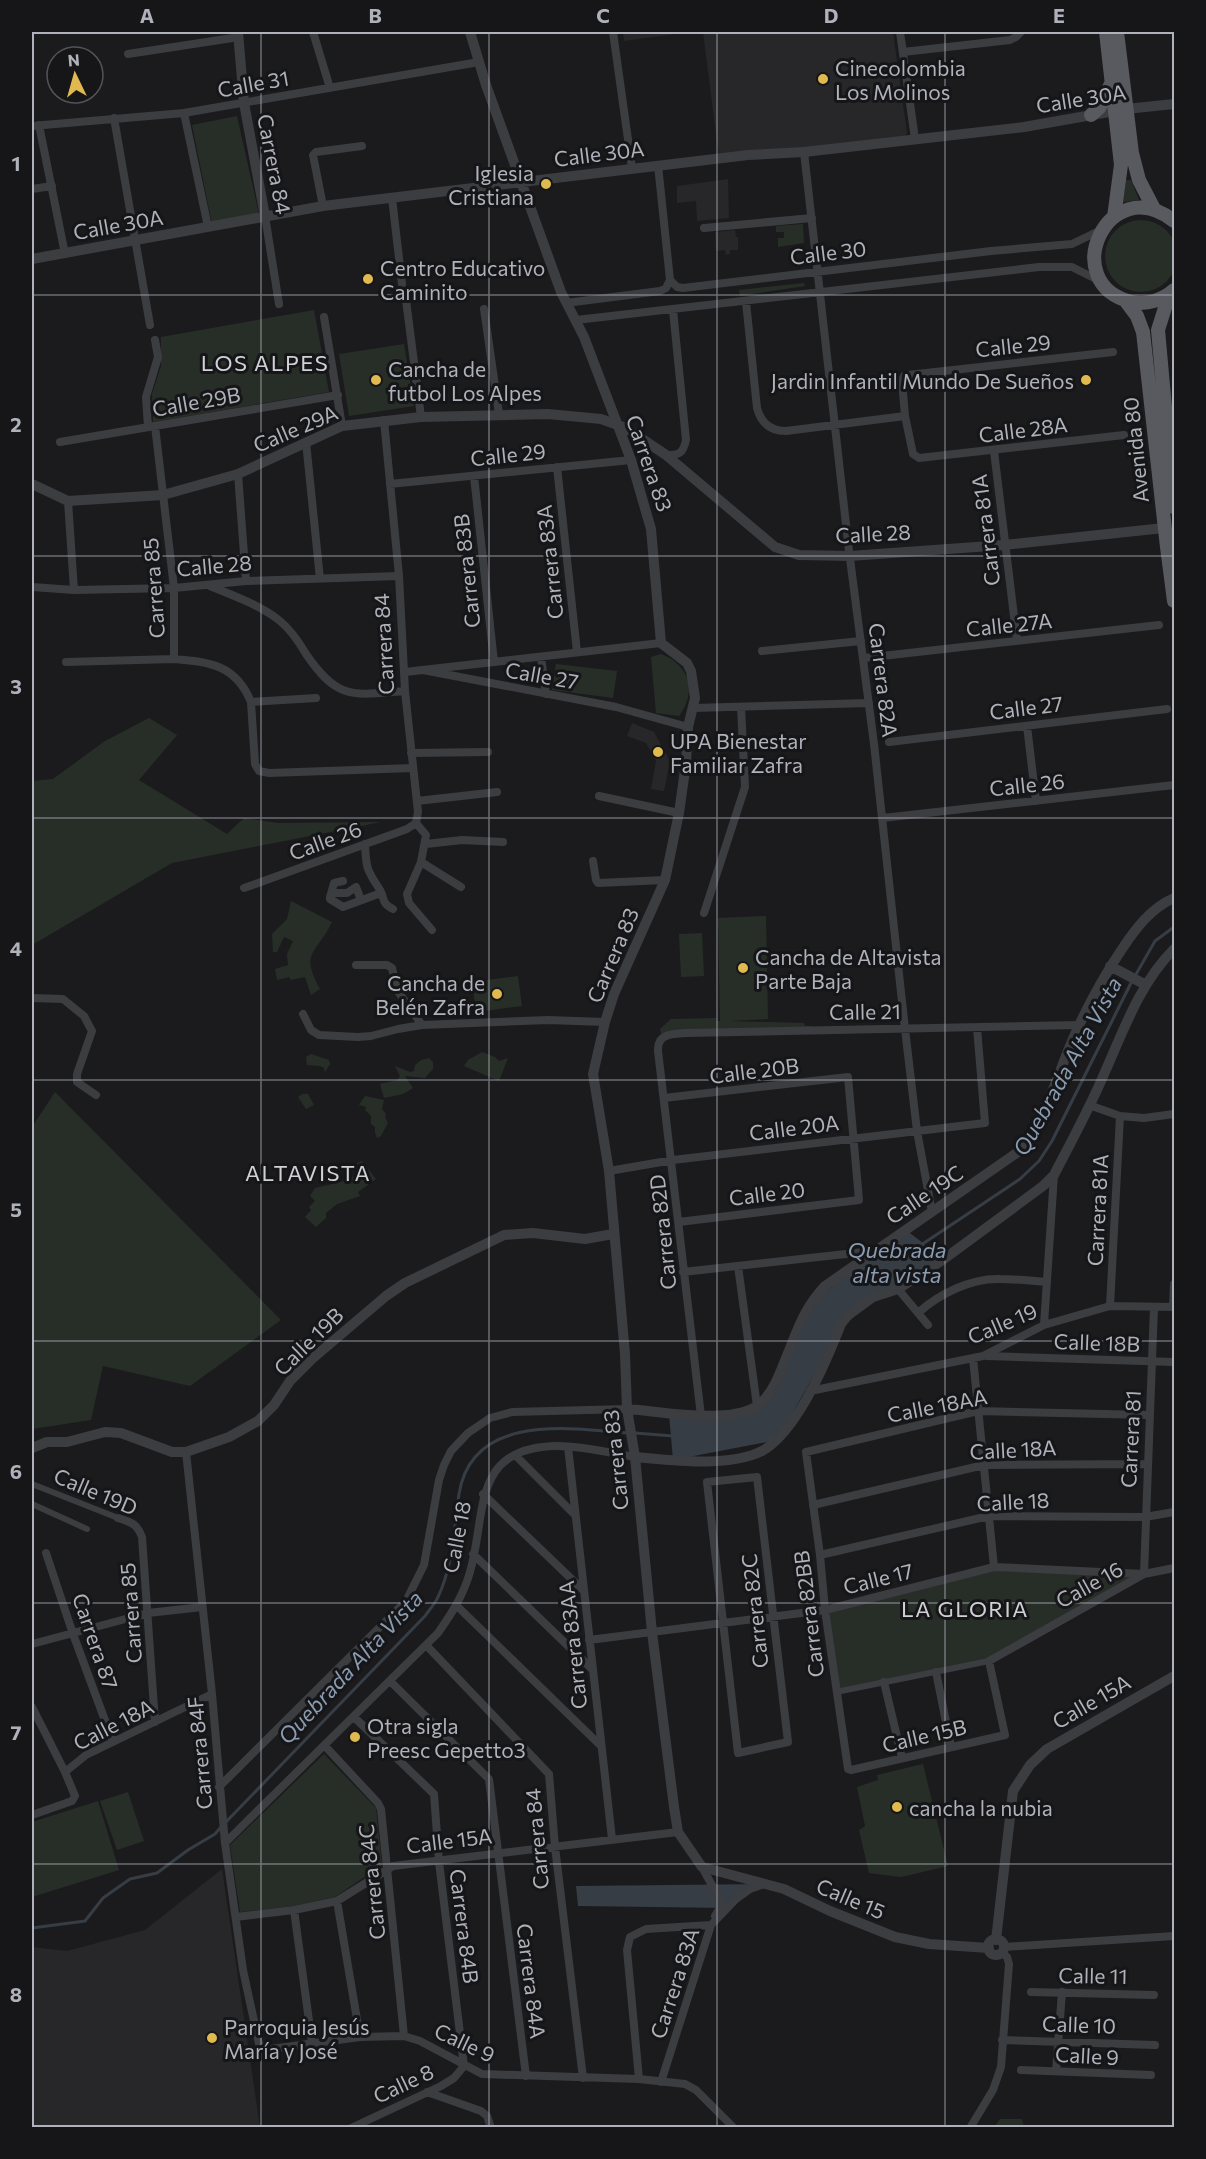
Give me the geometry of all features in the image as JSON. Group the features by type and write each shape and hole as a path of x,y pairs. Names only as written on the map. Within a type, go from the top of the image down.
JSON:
{"main road":[{"path":"1106,32 1112,82 1136,171 1154,209"},
{"path":"1113,217 1121,165 1117,32"},
{"path":"1090,115 1099,108 1112,82"},
{"path":"1172,292 1148,303 1125,300 1102,282 1096,269 1094,256 1096,239 1101,230 1113,217 1133,208 1154,209 1166,214 1174,221"},
{"name":"Avenida 80","path":"1172,292 1158,330 1174,507"},
{"name":"Avenida 80","path":"1125,300 1137,316 1143,332 1169,527 1174,601"}],"street":[{"path":"313,32 330,88"},
{"name":"Carrera 83","path":"470,32 520,182 566,303 584,337 631,460 651,529 661,643 687,663 693,682 695,698 688,727 679,813 665,880 614,994 593,1074 609,1171 625,1354 627,1408 635,1457 652,1632 678,1832 702,1867 720,1900 721,1906 711,1925"},
{"path":"613,32 632,168"},
{"path":"900,32 915,139"},
{"path":"903,52 1010,40 1020,32"},
{"path":"128,54 238,34"},
{"name":"Carrera 84","path":"238,34 244,103 279,304"},
{"name":"Calle 31","path":"35,125 184,113 479,62"},
{"name":"Calle 30A","path":"32,259 323,206 658,165 748,155 804,152 1024,126 1174,104"},
{"path":"184,113 208,227"},
{"path":"114,118 150,325"},
{"path":"35,125 52,186 64,254"},
{"path":"323,206 313,155 316,152 362,146"},
{"name":"Carrera 82A","path":"804,152 850,556 883,818 917,1131 932,1212"},
{"path":"566,303 660,291 666,288 670,280 658,165"},
{"path":"32,189 52,186"},
{"path":"392,198 402,284"},
{"path":"704,228 812,218"},
{"name":"Calle 30","path":"670,280 676,287 683,288 991,251 1072,244 1101,230"},
{"name":"Calle 30","path":"576,320 1053,267 1078,269 1102,282"},
{"path":"406,300 421,417"},
{"path":"746,302 758,408 761,419 766,425 778,431 786,431 905,416"},
{"path":"484,309 499,414"},
{"path":"666,455 681,454 686,440 673,310"},
{"path":"324,316 342,426"},
{"name":"Carrera 85","path":"155,340 157,366 146,397 163,495 174,588 174,659 197,661 225,668 243,687 251,702"},
{"name":"Calle 29","path":"905,416 902,381 904,376 1113,352"},
{"name":"Calle 29B","path":"60,442 338,395"},
{"name":"Calle 29A","path":"32,484 68,501 163,495 238,474 342,426 384,420 499,414 571,415 616,423"},
{"name":"Calle 28A","path":"905,416 913,454 915,457 926,458 1124,435"},
{"name":"Carrera 84","path":"384,420 399,576 405,691 417,801 416,823 426,836 426,844"},
{"name":"Calle 28","path":"616,423 666,455 775,547 799,555 850,556 1004,545 1169,527"},
{"path":"306,442 320,579"},
{"name":"Carrera 81A","path":"994,451 1017,641"},
{"name":"Calle 29","path":"390,484 631,460"},
{"name":"Carrera 83A","path":"557,467 577,652"},
{"path":"238,474 246,581"},
{"name":"Carrera 83B","path":"474,476 494,662"},
{"path":"68,501 74,590"},
{"name":"Calle 28","path":"32,587 74,590 174,588 246,581 399,576"},
{"path":"207,585 254,605 282,622 315,667 329,683 342,692 358,694 405,691"},
{"name":"Calle 27A","path":"864,658 1159,626"},
{"path":"762,651 861,641"},
{"path":"405,672 661,643"},
{"path":"541,657 546,694"},
{"path":"66,662 174,659"},
{"name":"Calle 27","path":"423,670 616,707 688,727"},
{"path":"316,698 251,702 255,764 259,771 269,773 413,768"},
{"path":"693,708 869,703"},
{"path":"704,913 745,787 741,706"},
{"name":"Calle 27","path":"889,742 1167,709"},
{"path":"1027,726 1036,801"},
{"path":"411,753 488,752"},
{"name":"Calle 26","path":"883,818 1174,785"},
{"path":"417,801 497,792"},
{"path":"599,796 679,813"},
{"name":"Calle 26","path":"244,888 407,829 416,823"},
{"path":"432,930 409,903 407,894 422,861 426,844 462,840 503,842"},
{"path":"364,844 370,876 387,906 393,909"},
{"path":"422,861 461,886"},
{"path":"593,861 598,884 665,880"},
{"path":"343,880 335,881 330,899 343,908 381,893"},
{"path":"332,893 347,892 356,887 357,902"},
{"name":"Calle 19C","path":"683,1272 873,1251 1018,1152 1030,1136 1079,1026 1110,970 1141,923 1160,906 1174,898"},
{"path":"575,1515 515,1455 534,1448 568,1447 673,1460 740,1458 761,1451 777,1440 797,1418 841,1324 848,1316 873,1297 898,1288 944,1259 1043,1186 1054,1175 1089,1105 1142,986 1174,949"},
{"path":"356,965 387,965 392,968 398,990 422,1025"},
{"path":"1110,970 1142,986"},
{"path":"32,998 63,999 84,1016 92,1031 77,1074 77,1082 96,1095"},
{"path":"303,1014 311,1030 320,1035 371,1036 422,1025 548,1020 605,1022"},
{"name":"Calle 21","path":"657,1045 665,1035 686,1033 1079,1026"},
{"name":"Calle 20A","path":"609,1171 673,1160 985,1123 977,1028"},
{"name":"Carrera 82D","path":"657,1045 673,1160 683,1272 701,1416"},
{"name":"Calle 20B","path":"664,1098 848,1077 854,1137"},
{"path":"1089,1105 1120,1116 1144,1118 1172,1114 1174,1104"},
{"name":"Carrera 81A","path":"1110,1306 1120,1116"},
{"name":"Calle 20","path":"679,1222 859,1200 854,1137"},
{"path":"1044,1325 1054,1175"},
{"name":"Calle 19B","path":"186,1452 229,1437 258,1421 274,1405 290,1381 312,1359 386,1296 405,1283 504,1235 533,1233 585,1239 613,1234"},
{"path":"627,1408 701,1416 739,1413 757,1406 768,1395 777,1379 798,1325 816,1296 825,1286 873,1251"},
{"path":"738,1266 757,1406"},
{"path":"918,1312 930,1302 958,1287 997,1279 1047,1282"},
{"path":"1174,1284 1174,1307"},
{"path":"898,1288 928,1325"},
{"name":"Calle 19","path":"810,1391 983,1356 1044,1325 1110,1306 1174,1307"},
{"name":"Carrera 81","path":"1144,1574 1154,1307"},
{"name":"Calle 18B","path":"983,1356 1174,1362"},
{"path":"973,1358 994,1567"},
{"name":"Calle 18","path":"219,1787 406,1601 421,1575 427,1555 439,1480 457,1442 480,1424 501,1414 577,1408 627,1408"},
{"name":"Calle 18AA","path":"806,1452 978,1411 1149,1414"},
{"path":"32,1448 47,1442 67,1442 105,1432 121,1433 172,1452 186,1452"},
{"name":"Carrera 83AA","path":"568,1447 612,1839"},
{"name":"Carrera 84F","path":"186,1452 212,1694 225,1844 243,1970 257,2040 262,2046"},
{"name":"Carrera 82BB","path":"806,1452 836,1692 850,1770"},
{"name":"Calle 18","path":"225,1844 426,1646 457,1606 468,1577 483,1494 500,1466 515,1455"},
{"name":"Calle 18A","path":"813,1505 984,1465 1147,1464"},
{"name":"Carrera 82C","path":"758,1477 788,1742 738,1753 722,1623 706,1482 758,1477"},
{"name":"Calle 19D","path":"32,1484 136,1525 142,1537"},
{"path":"483,1494 584,1591"},
{"path":"32,1504 87,1529"},
{"name":"Calle 18","path":"820,1555 989,1516 1145,1517 1174,1512"},
{"name":"Carrera 85","path":"142,1537 155,1722"},
{"name":"Carrera 87","path":"46,1552 112,1742"},
{"path":"473,1554 592,1669"},
{"name":"Calle 17","path":"589,1640 825,1610 994,1567 1144,1574 1174,1568"},
{"name":"Calle 16","path":"989,1661 1144,1574"},
{"path":"457,1606 601,1746"},
{"path":"32,1644 148,1613 202,1608"},
{"name":"Carrera 84","path":"426,1646 548,1771 555,1847 584,2078"},
{"path":"836,1692 989,1661"},
{"name":"Calle 15B","path":"850,1770 1005,1735 989,1661"},
{"path":"936,1672 951,1747"},
{"name":"Calle 15A","path":"998,1947 1011,1800 1018,1781 1030,1765 1047,1749 1174,1676"},
{"name":"Carrera 84A","path":"390,1681 489,1779 526,2076"},
{"path":"884,1682 902,1758"},
{"name":"Calle 18A","path":"65,1772 87,1755 212,1694"},
{"path":"32,1707 75,1796 72,1801 32,1815"},
{"name":"Carrera 84B","path":"354,1717 434,1794 439,1862 464,2066"},
{"name":"Carrera 84C","path":"325,1746 381,1809 404,2036"},
{"name":"Calle 15A","path":"236,1917 294,1910 337,1901 388,1868 399,1865 678,1832"},
{"name":"Calle 15","path":"702,1867 784,1889 858,1924 895,1937 929,1944 998,1947 1174,1936"},
{"name":"Carrera 83A","path":"662,2082 711,1925 736,1899 750,1889 764,1884"},
{"path":"337,1901 360,2037"},
{"path":"294,1910 312,2043"},
{"path":"639,2079 627,1950 630,1936 646,1929 711,1925"},
{"path":"970,2127 999,2077 1001,2067 1009,1964 1007,1957 998,1947"},
{"name":"Calle 11","path":"1031,1992 1154,1995"},
{"path":"1056,2071 1062,1992"},
{"name":"Calle 9","path":"262,2046 271,2049 360,2037 404,2036 420,2041 482,2074 639,2079 691,2086 734,2127"},
{"name":"Calle 10","path":"1002,2040 1155,2045"},
{"name":"Calle 8","path":"351,2127 454,2078 464,2066"},
{"name":"Calle 9","path":"1021,2070 1151,2075"},
{"path":"428,2092 481,2111 487,2116 491,2127"}],"shaded area":[{"path":"623,32 691,32 624,41"},
{"path":"703,32 893,32 907,133 905,136 719,158"},
{"path":"237,116 259,214 212,224 192,125"},
{"path":"728,179 729,218 697,221 696,201 677,203 677,186"},
{"path":"1126,180 1131,180 1139,200 1123,202"},
{"path":"1148,220 1167,230 1175,242 1177,256 1175,270 1167,282 1155,290 1134,292 1115,282 1107,270 1105,249 1115,230 1127,222"},
{"path":"803,224 804,243 778,247 778,238 784,238 784,232 776,232 776,226"},
{"path":"735,230 736,237 738,237 738,250 730,250 730,254 726,255 725,250 716,251 715,232"},
{"path":"804,283 805,286 740,296 739,290"},
{"name":"LOS ALPES","path":"314,310 329,392 153,422 152,394 161,366 161,337"},
{"name":"Cancha de futbol Los Alpes","path":"404,344 414,406 349,416 339,354"},
{"path":"661,654 679,665 688,680 688,698 679,716 656,713 651,657"},
{"path":"556,664 617,671 613,698 552,690"},
{"path":"149,718 177,735 139,780 227,834 244,818 278,823 381,822 172,863 32,945 32,781 53,779 105,741"},
{"name":"UPA Bienestar Familiar Zafra","path":"632,723 654,732 670,761 664,791 651,789 656,761 646,743 627,736"},
{"path":"291,901 332,922 312,953 311,967 320,989 311,995 305,977 277,980 275,969 288,965 287,954 293,941 284,937 277,952 273,952 272,934 287,919"},
{"name":"Cancha de Altavista Parte Baja","path":"766,916 768,1019 730,1021 804,1023 805,1026 811,1026 811,1029 661,1034 660,1029 671,1019 716,1018 720,1021 718,918"},
{"path":"702,933 704,976 681,977 679,934"},
{"name":"Cancha de Belén Zafra","path":"518,976 522,1006 476,1012 472,982"},
{"path":"482,1052 499,1061 508,1058 499,1081 464,1066 468,1060"},
{"path":"311,1054 329,1060 330,1064 325,1072 320,1066 307,1065 306,1057"},
{"path":"429,1058 433,1062 433,1069 425,1078 405,1076 413,1088 403,1094 384,1098 380,1084 397,1080 400,1076 395,1066 410,1072 414,1071 415,1065 421,1060"},
{"path":"55,1092 281,1320 190,1386 103,1366 91,1420 32,1429 32,1127"},
{"path":"308,1094 314,1105 306,1109 298,1097"},
{"path":"365,1096 384,1100 382,1109 388,1123 381,1136 377,1138 375,1127 371,1124 371,1116 365,1110 366,1107 359,1105"},
{"path":"362,1161 376,1179 358,1192 360,1196 337,1204 326,1213 326,1218 316,1227 305,1217 311,1210 309,1207 315,1201 310,1196 315,1188 341,1182 361,1173 357,1163"},
{"path":"994,1567 1144,1574 989,1661 836,1692 825,1610"},
{"path":"324,1754 376,1808 382,1865 335,1897 293,1906 240,1912 230,1845"},
{"name":"cancha la nubia","path":"923,1764 948,1866 901,1877 869,1873 859,1830 865,1826 857,1787 878,1780 877,1775"},
{"path":"128,1792 144,1841 117,1850 100,1801"},
{"path":"98,1801 119,1870 32,1897 32,1822"},
{"path":"222,1869 260,2127 32,2127 32,1947 67,1951 145,1930"},
{"path":"1000,2119 1022,2119 1024,2127 994,2127"}],"water":[{"name":"Quebrada alta vista","path":"902,1227 944,1259 873,1297 838,1333 777,1440 673,1460 669,1414 750,1409 778,1379 808,1307"},
{"path":"764,1884 728,1908 578,1906 576,1886"}],"waterway":[{"name":"Quebrada Alta Vista","path":"1135,976 1155,941 1174,927"},
{"name":"Quebrada Alta Vista","path":"921,1245 1020,1179 1039,1161 1052,1141 1132,981"},
{"name":"Quebrada Alta Vista","path":"226,1822 434,1605 450,1560 459,1494 468,1468 483,1450 503,1438 526,1431 579,1429 628,1433"},
{"name":"Quebrada Alta Vista","path":"635,1433 673,1436"},
{"name":"Quebrada Alta Vista","path":"32,1928 85,1921 103,1898 130,1879 157,1873 215,1834 221,1827"}],"place":[{"name":"Cinecolombia Los Molinos","path":"823,79"},
{"name":"Iglesia Cristiana","path":"546,184"},
{"name":"Centro Educativo Caminito","path":"368,279"},
{"name":"Cancha de futbol Los Alpes","path":"376,380"},
{"name":"Jardin Infantil Mundo De Sueños","path":"1086,380"},
{"name":"UPA Bienestar Familiar Zafra","path":"658,752"},
{"name":"Cancha de Altavista Parte Baja","path":"743,968"},
{"name":"Cancha de Belén Zafra","path":"497,994"},
{"name":"Otra sigla Preesc Gepetto3","path":"355,1737"},
{"name":"cancha la nubia","path":"897,1807"},
{"name":"Parroquia Jesús María y José","path":"212,2038"}],"district":[{"name":"LOS ALPES","path":"265,362"},
{"name":"ALTAVISTA","path":"308,1172"},
{"name":"LA GLORIA","path":"965,1608"}]}
